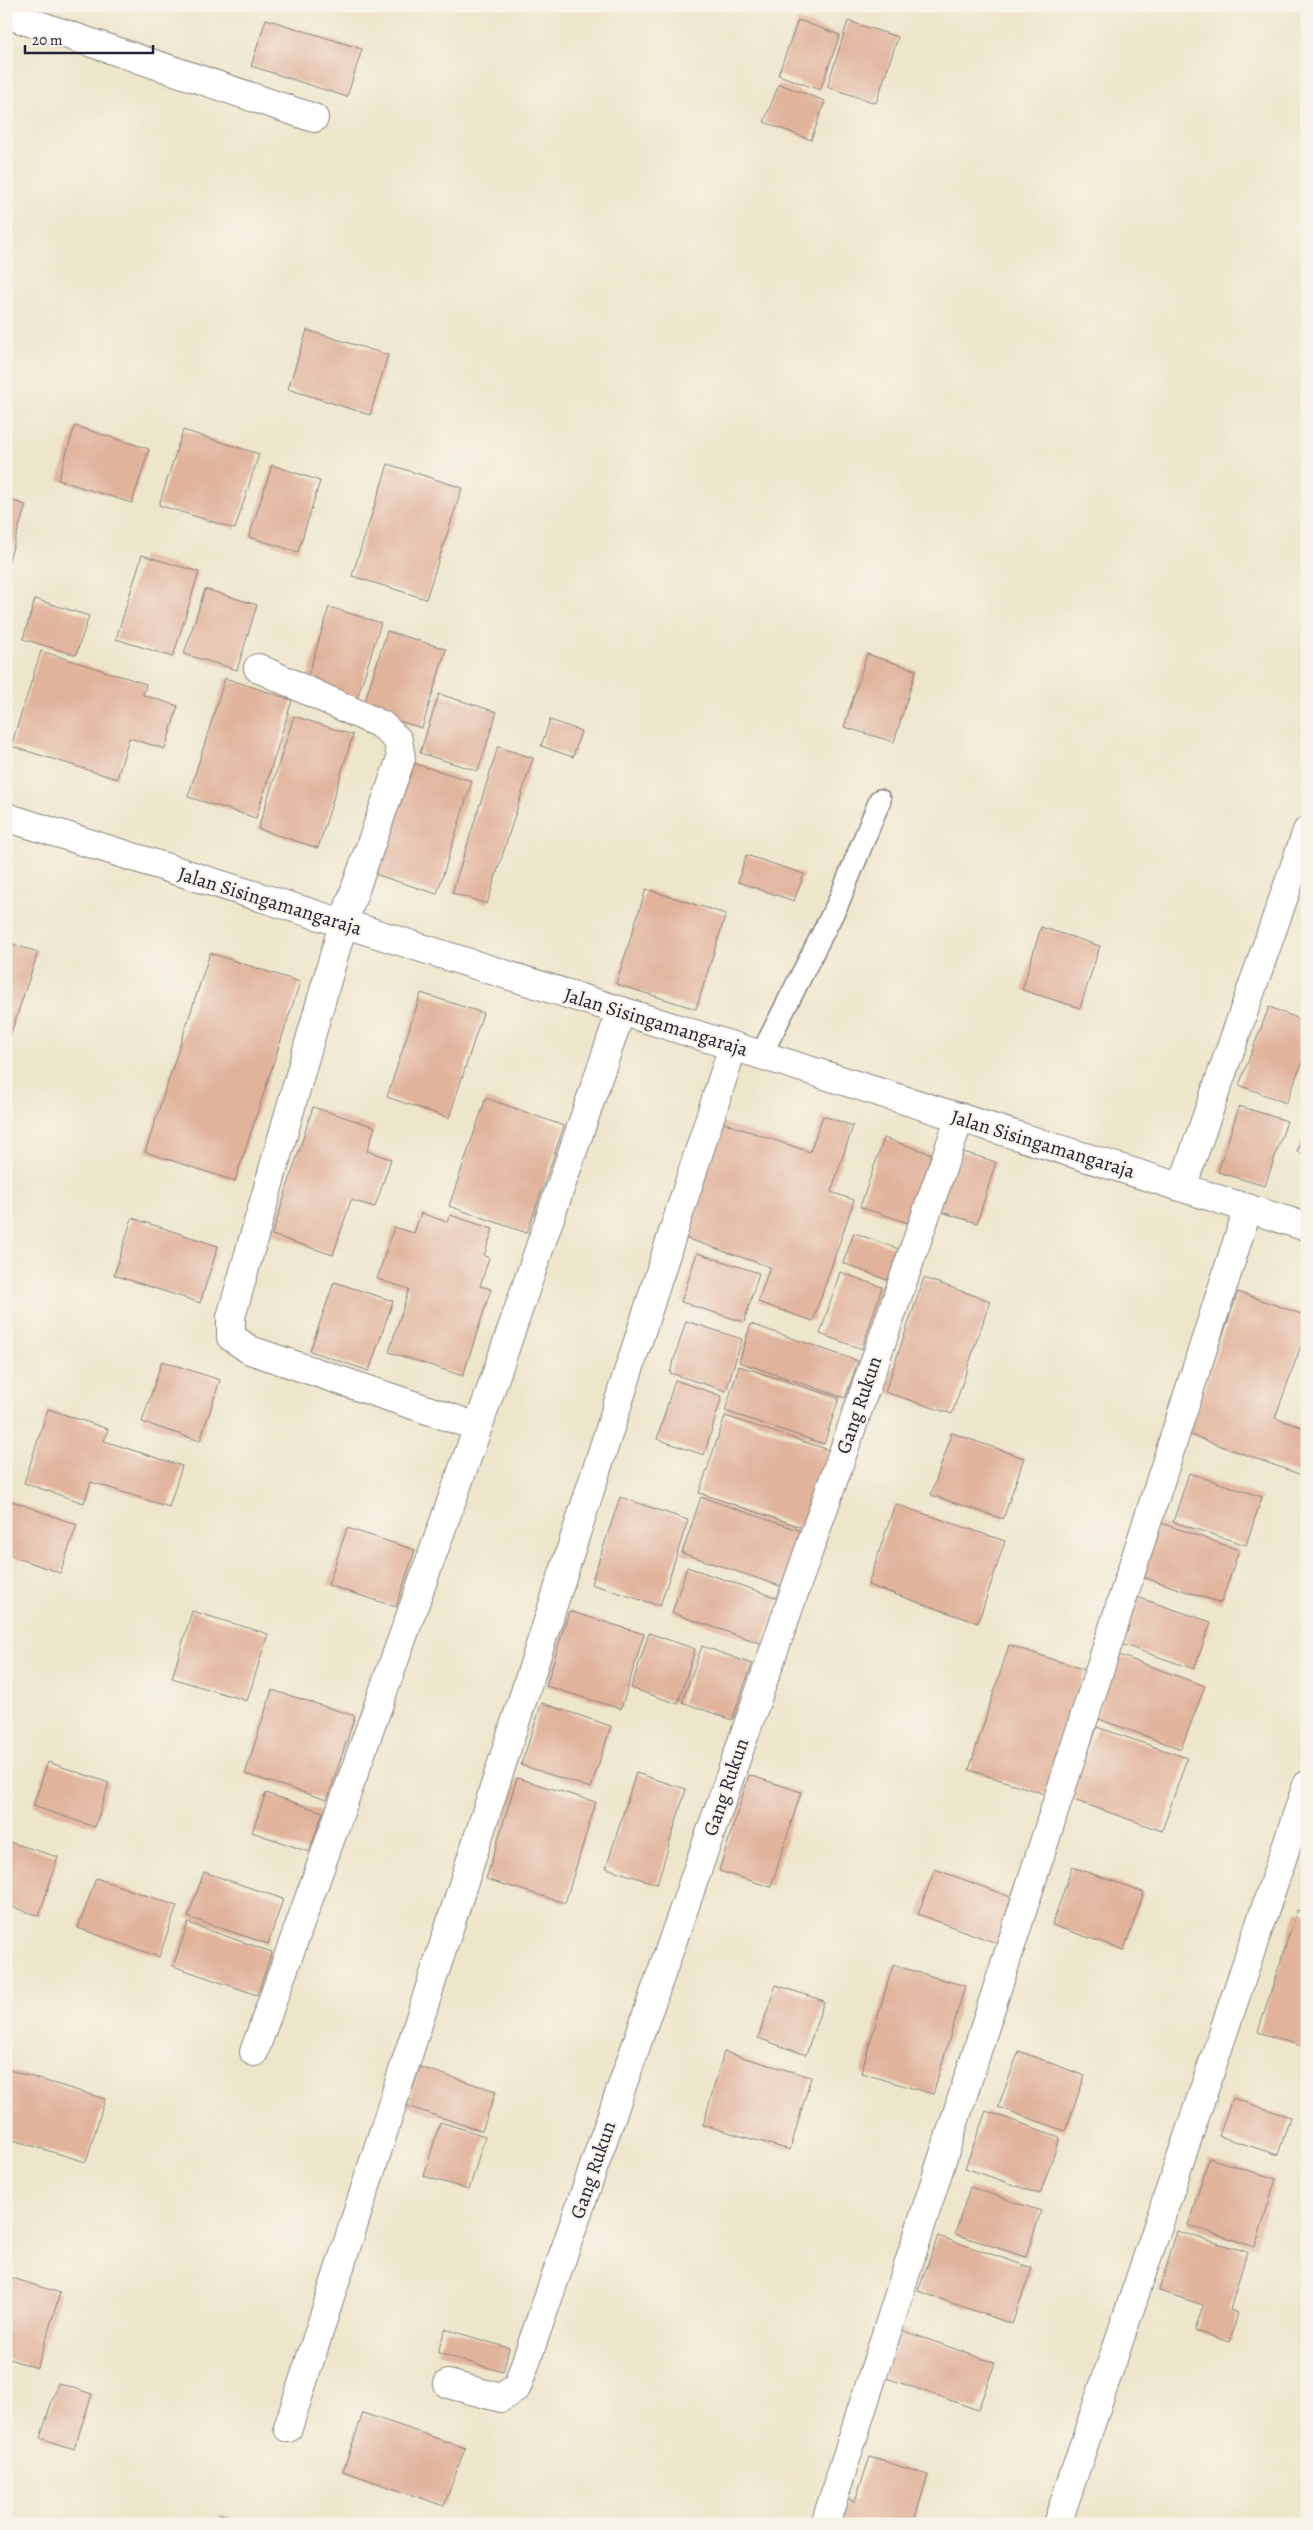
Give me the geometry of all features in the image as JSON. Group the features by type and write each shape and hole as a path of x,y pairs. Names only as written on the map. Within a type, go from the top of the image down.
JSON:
{"street":[{"path":"6,14 314,118"},
{"path":"258,668 382,725 398,740 401,758 343,924 231,1316 231,1337 250,1350 478,1427"},
{"name":"Jalan Sisingamangaraja","path":"6,818 1307,1227"},
{"path":"1182,1188 1307,831"},
{"path":"254,2052 478,1427 621,1011"},
{"path":"288,2428 733,1046"},
{"name":"Gang Rukun","path":"448,2384 501,2398 517,2387 960,1117"},
{"path":"825,2524 1248,1208"},
{"path":"1057,2524 1307,1785"}],"lane":[{"path":"762,1055 838,903 880,800"}],"building":[{"path":"266,19 362,49 347,97 251,66"},
{"path":"798,20 840,35 820,90 778,75"},
{"path":"848,21 898,37 876,103 827,87"},
{"path":"779,84 825,101 811,140 764,122"},
{"path":"307,330 388,355 370,415 288,389"},
{"path":"75,426 149,449 132,503 58,480"},
{"path":"183,430 259,454 235,529 159,505"},
{"path":"388,464 462,488 426,599 352,576"},
{"path":"272,465 320,481 298,552 249,537"},
{"path":"6,499 26,505 7,566 6,566"},
{"path":"142,555 199,572 173,657 116,639"},
{"path":"205,589 257,605 237,670 184,654"},
{"path":"35,599 89,616 76,655 23,639"},
{"path":"329,607 381,623 357,699 306,683"},
{"path":"387,631 446,649 422,728 362,710"},
{"path":"41,651 146,684 143,695 178,706 165,749 129,738 117,779 11,746"},
{"path":"867,654 916,670 894,742 844,727"},
{"path":"225,678 292,700 256,818 188,797"},
{"path":"439,694 497,712 478,771 420,753"},
{"path":"294,716 353,735 318,848 258,829"},
{"path":"550,720 581,731 573,757 541,746"},
{"path":"498,747 533,758 487,904 452,893"},
{"path":"409,762 472,781 437,894 374,874"},
{"path":"746,855 804,874 794,901 738,882"},
{"path":"646,889 726,914 696,1009 616,984"},
{"path":"1041,927 1100,946 1080,1008 1022,990"},
{"path":"6,942 38,952 7,1045 6,1044"},
{"path":"210,953 300,982 235,1181 145,1152"},
{"path":"421,993 483,1013 449,1118 387,1097"},
{"path":"1269,1007 1307,1022 1307,1050 1286,1103 1239,1085"},
{"path":"486,1098 564,1126 527,1233 449,1206"},
{"path":"1239,1106 1287,1121 1265,1186 1218,1172"},
{"path":"313,1107 375,1127 367,1151 391,1159 375,1207 351,1200 333,1255 272,1235"},
{"path":"823,1116 853,1126 831,1192 854,1200 813,1321 758,1302 770,1267 682,1237 721,1122 810,1152"},
{"path":"1307,1123 1307,1155 1297,1152"},
{"path":"884,1138 935,1155 911,1224 860,1207"},
{"path":"954,1149 996,1162 977,1223 935,1210"},
{"path":"421,1213 447,1222 450,1215 493,1229 484,1256 489,1258 480,1286 491,1289 463,1376 389,1352 409,1289 377,1279 394,1227 414,1233"},
{"path":"132,1218 218,1246 200,1303 114,1275"},
{"path":"854,1233 907,1252 895,1283 843,1263"},
{"path":"697,1253 759,1273 744,1322 681,1302"},
{"path":"840,1272 882,1287 862,1349 820,1334"},
{"path":"924,1278 990,1301 952,1414 885,1392"},
{"path":"334,1282 393,1301 369,1371 310,1351"},
{"path":"1238,1292 1307,1316 1307,1329 1275,1418 1307,1429 1307,1477 1188,1434"},
{"path":"686,1321 742,1339 726,1391 670,1373"},
{"path":"751,1324 858,1361 845,1398 739,1362"},
{"path":"162,1361 220,1380 200,1441 142,1422"},
{"path":"739,1366 839,1398 824,1444 725,1411"},
{"path":"675,1380 722,1396 704,1455 657,1439"},
{"path":"48,1409 108,1429 104,1441 182,1466 169,1507 91,1482 84,1503 24,1483"},
{"path":"725,1416 829,1450 804,1528 699,1493"},
{"path":"952,1433 1024,1458 1003,1519 931,1495"},
{"path":"1189,1473 1262,1497 1246,1545 1173,1522"},
{"path":"620,1497 688,1520 660,1606 591,1584"},
{"path":"701,1497 807,1533 789,1589 682,1553"},
{"path":"7,1499 77,1525 60,1573 6,1554"},
{"path":"895,1504 1005,1541 978,1623 868,1585"},
{"path":"1158,1522 1239,1550 1221,1603 1140,1576"},
{"path":"347,1528 415,1550 396,1607 328,1585"},
{"path":"687,1567 778,1598 763,1644 672,1613"},
{"path":"1134,1596 1211,1622 1194,1669 1118,1643"},
{"path":"192,1611 268,1634 247,1701 172,1678"},
{"path":"569,1611 644,1634 621,1709 546,1686"},
{"path":"649,1633 695,1649 678,1704 631,1688"},
{"path":"1009,1645 1085,1670 1045,1794 969,1770"},
{"path":"702,1646 752,1664 732,1720 682,1702"},
{"path":"1119,1655 1205,1686 1181,1749 1096,1718"},
{"path":"272,1690 355,1716 327,1800 245,1774"},
{"path":"542,1703 611,1726 591,1788 521,1765"},
{"path":"1097,1727 1187,1758 1162,1831 1071,1799"},
{"path":"48,1762 109,1783 95,1827 33,1806"},
{"path":"636,1773 686,1789 657,1884 606,1868"},
{"path":"749,1775 801,1792 771,1887 719,1871"},
{"path":"517,1778 596,1802 565,1903 486,1879"},
{"path":"266,1793 323,1812 309,1852 252,1832"},
{"path":"6,1841 58,1857 39,1916 6,1905"},
{"path":"1072,1867 1144,1892 1124,1950 1052,1925"},
{"path":"935,1869 1016,1899 999,1944 918,1914"},
{"path":"204,1872 283,1899 268,1944 188,1917"},
{"path":"96,1878 177,1906 159,1957 78,1928"},
{"path":"1297,1910 1307,1913 1307,2048 1258,2032"},
{"path":"188,1923 272,1952 257,1995 173,1966"},
{"path":"893,1965 965,1986 933,2094 861,2073"},
{"path":"776,1985 824,2001 806,2055 758,2038"},
{"path":"1019,2051 1085,2076 1065,2131 998,2107"},
{"path":"724,2052 811,2077 790,2150 703,2125"},
{"path":"420,2067 496,2091 482,2131 407,2106"},
{"path":"6,2069 105,2099 86,2162 6,2138"},
{"path":"1232,2098 1290,2117 1278,2155 1219,2136"},
{"path":"986,2111 1060,2137 1040,2194 965,2168"},
{"path":"440,2122 485,2136 469,2190 424,2176"},
{"path":"1209,2158 1276,2179 1255,2247 1188,2225"},
{"path":"970,2187 1041,2211 1026,2257 955,2234"},
{"path":"1177,2231 1247,2252 1230,2310 1238,2313 1230,2342 1195,2331 1203,2305 1159,2291"},
{"path":"938,2236 1032,2268 1012,2324 918,2291"},
{"path":"6,2276 60,2293 37,2368 6,2358"},
{"path":"445,2329 509,2348 503,2372 438,2353"},
{"path":"901,2330 995,2363 978,2410 884,2377"},
{"path":"58,2383 92,2394 74,2449 40,2438"},
{"path":"363,2413 465,2448 444,2506 343,2471"},
{"path":"870,2457 928,2475 914,2521 921,2524 839,2524 847,2499 855,2501"},
{"path":"220,2514 251,2523 251,2524 217,2524"}]}
